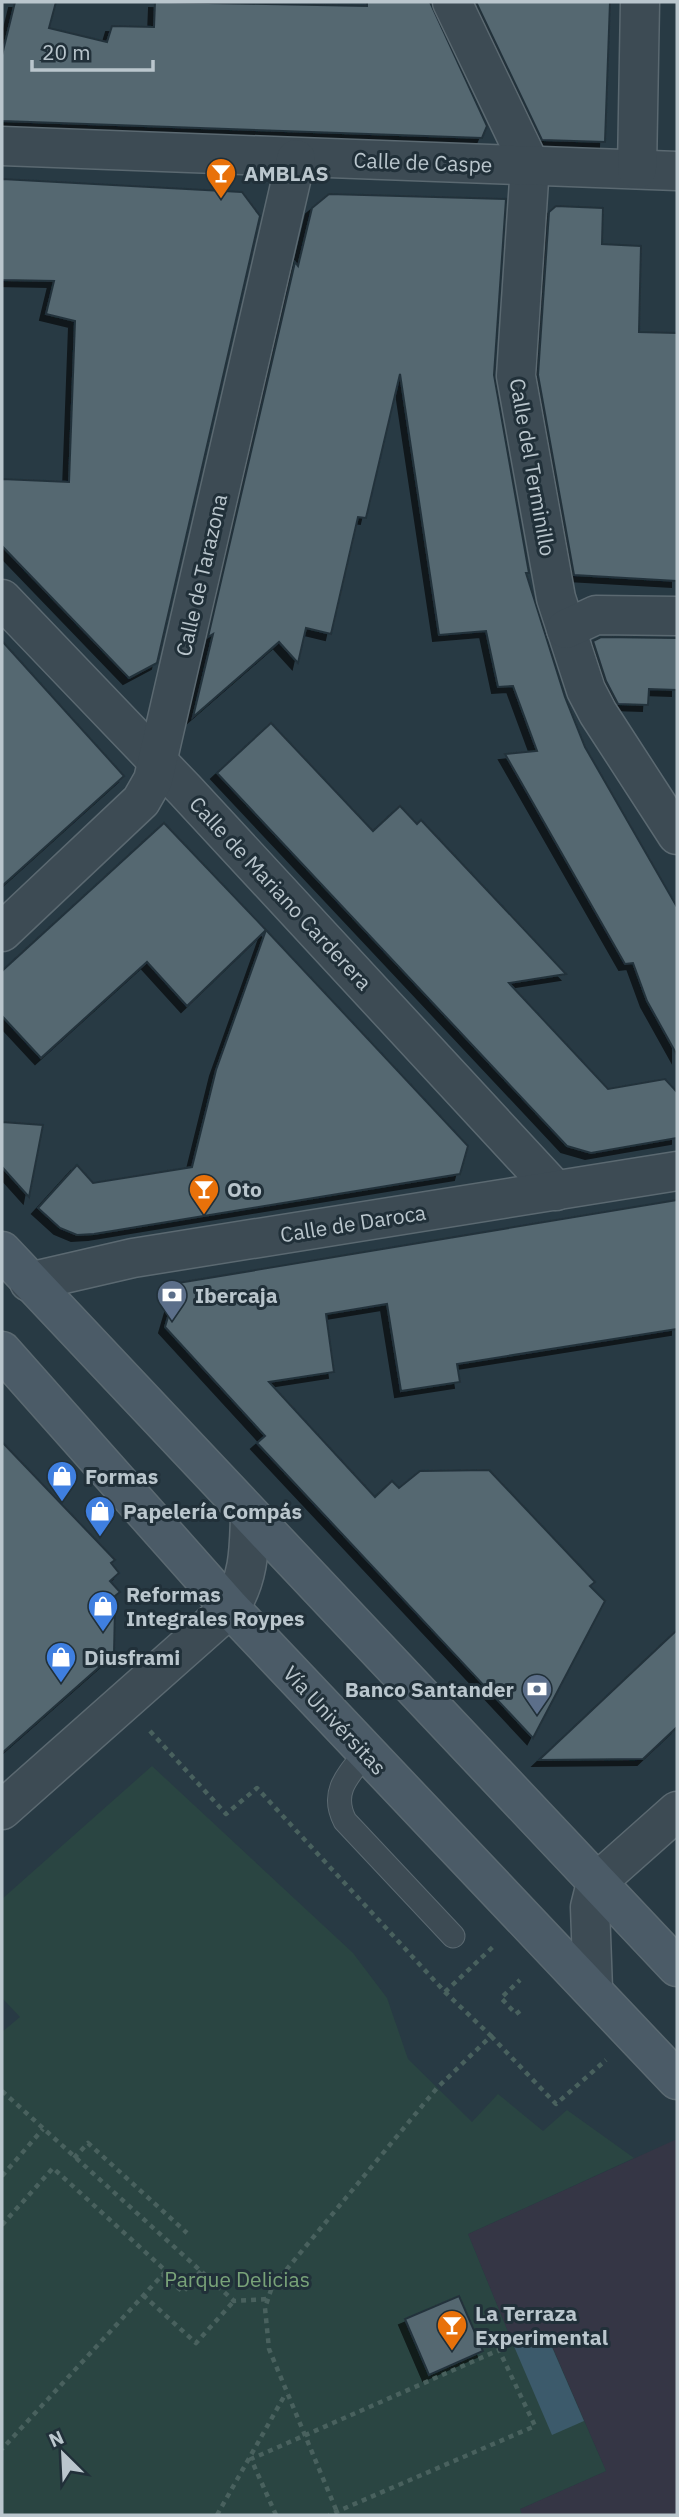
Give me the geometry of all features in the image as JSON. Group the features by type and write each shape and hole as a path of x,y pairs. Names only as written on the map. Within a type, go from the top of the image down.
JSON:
{"main road":[{"path":"2,1251 15,1285 134,1388 250,1516 677,1967"},
{"name":"Vía Univérsitas","path":"2,1351 230,1608 677,2080"}],"street":[{"name":"Calle del Terminillo","path":"453,2 528,165 516,376 561,613 586,690 598,713 677,835"},
{"path":"636,169 640,2"},
{"name":"Calle de Caspe","path":"2,146 296,159 677,171"},
{"name":"Calle de Tarazona","path":"2,932 141,801 153,780 296,159"},
{"name":"Calle de Mariano Carderera","path":"2,599 158,761 556,1191"},
{"path":"561,613 677,616"},
{"name":"Calle de Daroca","path":"15,1285 133,1258 677,1171"},
{"path":"2,1810 230,1608 243,1587 248,1567 250,1516"},
{"path":"593,1990 590,1907 597,1883 677,1811"}],"lane":[{"path":"366,1753 344,1779 338,1795 339,1808 345,1821 453,1937"}],"path":[{"path":"124,1702 226,1814 257,1788 445,1992 556,2104 634,2034"},
{"path":"445,1992 500,1941"},
{"path":"520,1980 500,1998 516,2014 520,2011"},
{"path":"337,2512 286,2393 266,2333 268,2299 278,2276 428,2099 491,2036"},
{"path":"2,2091 234,2301"},
{"path":"2,2176 43,2129"},
{"path":"74,2158 88,2143 187,2232"},
{"path":"2,2224 53,2168 166,2271 2,2449"},
{"path":"162,2274 183,2292 201,2271"},
{"path":"143,2295 196,2343 234,2301 268,2299"},
{"path":"251,2459 499,2350 535,2426 329,2515"},
{"path":"217,2515 286,2393"},
{"path":"251,2459 276,2515"}],"shaded area":[{"path":"677,2139 677,2515 522,2515 520,2509 606,2471 546,2332 513,2344 468,2234"},
{"path":"545,2331 584,2421 552,2435 513,2344"}],"green space":[{"name":"Parque Delicias","path":"152,1766 353,1953 387,1998 408,2059 472,2122 498,2094 543,2131 567,2110 634,2158 468,2234 513,2344 545,2331 606,2471 520,2509 522,2515 2,2515 2,2032 20,2017 2,1998 2,1899"}],"building":[{"path":"15,2 56,2 49,28 107,42 112,26 154,27 155,2 367,6 367,2 430,2 487,126 482,138 2,121 2,55"},
{"path":"476,2 610,2 605,142 542,140"},
{"path":"2,179 242,192 260,216 157,663 129,678 2,546 2,479 69,482 75,321 46,314 54,281 2,280"},
{"path":"329,194 506,199 494,375 529,573 526,573 565,697 585,747 677,907 677,1055 647,1001 633,963 625,964 505,754 537,751 513,686 498,687 486,631 439,635 400,374 366,518 358,517 331,634 306,628 298,663 279,642 193,717 213,634 208,637 295,262 298,266 312,208"},
{"path":"556,206 603,208 602,244 641,246 639,332 677,333 677,581 574,575 538,375 549,212"},
{"path":"601,637 677,638 677,690 649,689 648,705 618,704 606,681 593,641"},
{"path":"2,641 124,776 2,886"},
{"path":"271,723 373,831 400,806 417,824 421,820 566,974 509,983 608,1089 665,1079 677,1092 677,1138 591,1153 567,1146 217,773"},
{"path":"164,823 266,930 187,1006 147,962 41,1058 2,1016 2,971"},
{"path":"266,930 468,1146 460,1174 94,1234 77,1235 60,1228 38,1208 77,1165 93,1183 192,1167 216,1070"},
{"path":"2,1122 43,1125 29,1197 2,1167"},
{"path":"677,1200 677,1329 457,1364 460,1382 401,1391 387,1304 326,1314 334,1372 269,1382 375,1497 392,1481 399,1488 420,1471 489,1470 595,1582 590,1586 605,1601 533,1738 257,1443 265,1436 165,1327 178,1283"},
{"path":"2,1442 115,1560 111,1563 119,1573 110,1581 120,1592 109,1601 115,1608 114,1654 2,1753"},
{"path":"677,1630 677,1727 643,1759 539,1760"},
{"path":"459,2296 483,2351 429,2375 405,2319"}],"place":[{"name":"AMBLAS","path":"221,200"},
{"name":"Oto","path":"204,1216"},
{"name":"Ibercaja","path":"172,1322"},
{"name":"Formas","path":"62,1503"},
{"name":"Papelería Compás","path":"100,1538"},
{"name":"Reformas Integrales Roypes","path":"103,1633"},
{"name":"Diusframi","path":"61,1684"},
{"name":"Banco Santander","path":"537,1716"},
{"name":"La Terraza Experimental","path":"452,2352"}]}
